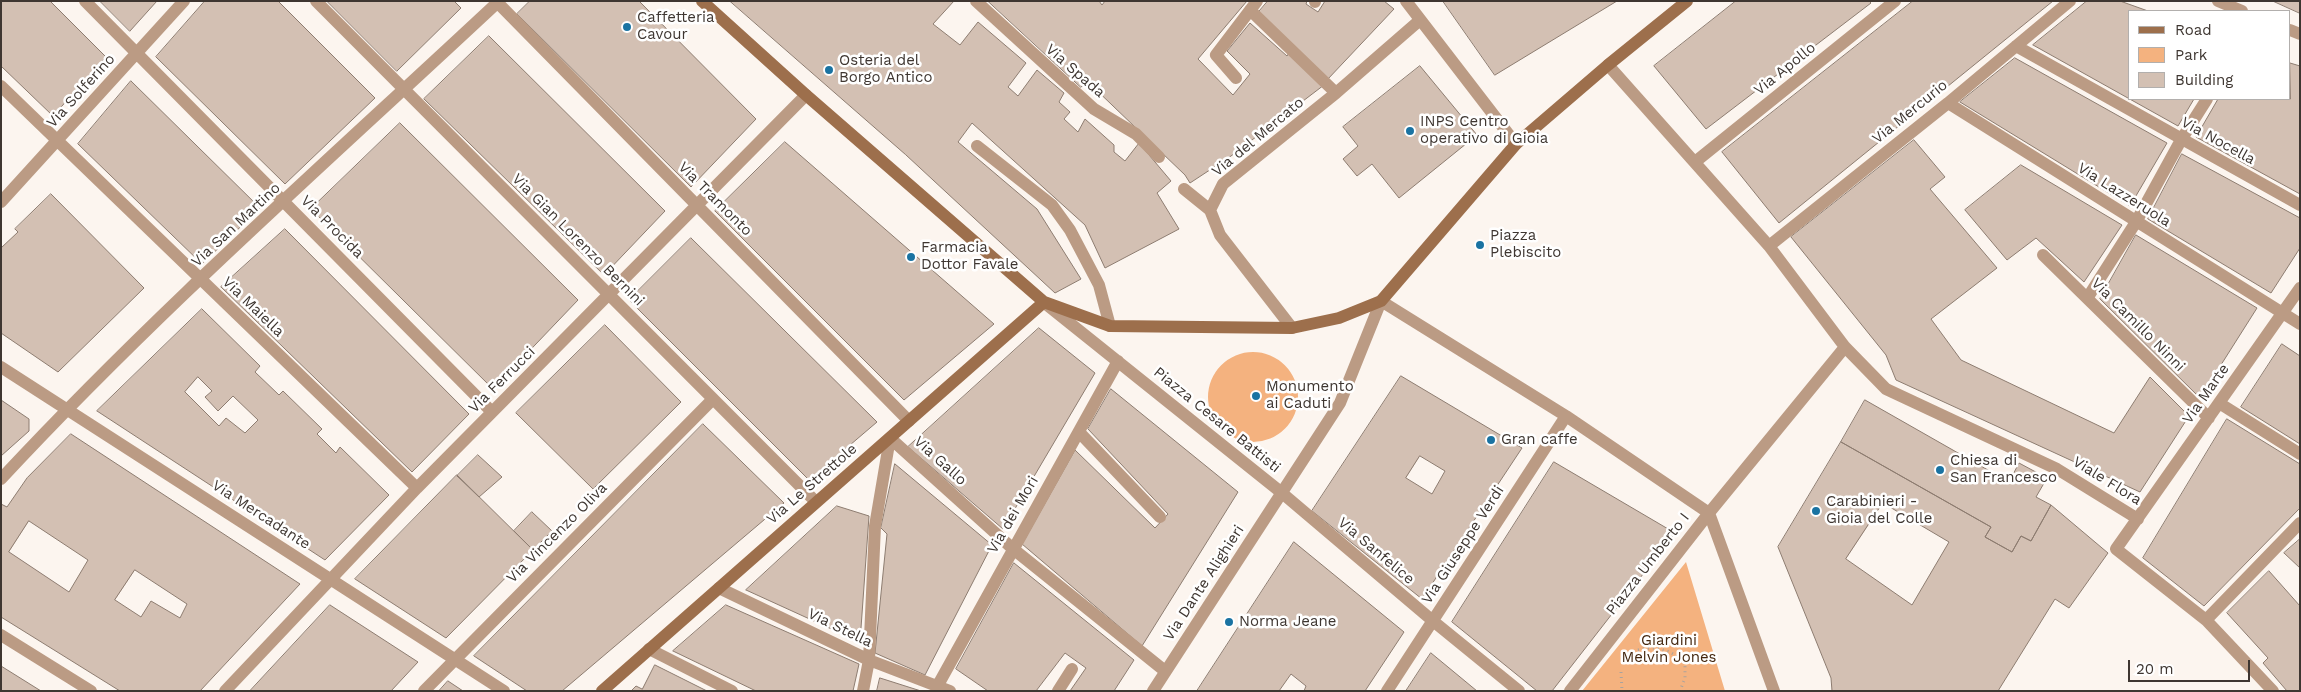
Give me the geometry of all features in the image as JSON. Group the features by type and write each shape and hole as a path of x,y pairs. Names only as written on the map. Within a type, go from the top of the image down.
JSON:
{"main road":[{"path":"702,1 806,95 1044,302 1110,326 1292,328 1339,318 1381,301 1516,144 1608,65 1687,1"},
{"name":"Via Le Strettole","path":"602,691 1044,302"}],"street":[{"name":"Via Procida","path":"85,1 492,412"},
{"name":"Via Solferino","path":"1,202 184,1"},
{"name":"Via Gian Lorenzo Bernini","path":"316,1 816,502"},
{"name":"Via Spada","path":"976,1 1094,110 1136,134 1159,157"},
{"path":"1406,1 1516,144"},
{"name":"Via Apollo","path":"1695,162 1895,1"},
{"name":"Via Mercurio","path":"1769,246 2070,1"},
{"path":"2218,1 2240,10"},
{"name":"Via San Martino","path":"1,480 66,409 497,2"},
{"name":"Via Tramonto","path":"497,2 698,204 909,421"},
{"path":"1236,78 1216,55 1254,6 1336,93"},
{"name":"Via del Mercato","path":"1210,210 1223,184 1336,93 1420,20"},
{"name":"Via Nocella","path":"2016,46 2300,205"},
{"path":"1381,301 1566,416 1709,512 1845,347 1769,246 1608,65"},
{"name":"Via Maiella","path":"1,86 417,488"},
{"name":"Via Ferrucci","path":"225,691 417,488 806,95"},
{"path":"2088,297 2136,222 2181,140 2206,100"},
{"name":"Via Lazzeruola","path":"1948,102 2300,324"},
{"path":"977,146 1052,205 1070,230 1099,285 1110,326"},
{"path":"1184,189 1210,210 1220,235 1292,328"},
{"name":"Via Camillo Ninni","path":"2043,255 2088,297 2209,418"},
{"name":"Via Marte","path":"2138,519 2300,288"},
{"name":"Piazza Cesare Battisti","path":"1044,302 1282,493 1340,403 1381,301"},
{"name":"Viale Flora","path":"1845,347 1886,388 2057,469 2138,519 2116,549 2206,620 2274,691"},
{"name":"Via dei Mori","path":"938,685 1012,548 1080,432 1118,361"},
{"name":"Via Mercadante","path":"1,367 504,691"},
{"name":"Via Vincenzo Oliva","path":"424,691 713,399"},
{"path":"2220,403 2300,454"},
{"name":"Via Giuseppe Verdi","path":"1387,691 1566,416"},
{"path":"1080,432 1160,517"},
{"name":"Via Gallo","path":"890,438 1012,548 1165,671"},
{"name":"Via Gallo","path":"863,691 869,660 875,526 890,438"},
{"name":"Via Sanfelice","path":"1282,493 1519,691"},
{"name":"Via Dante Alighieri","path":"1153,691 1282,493"},
{"name":"Piazza Umberto I","path":"1570,691 1709,512"},
{"name":"Piazza Umberto I","path":"1709,512 1774,691"},
{"path":"2206,620 2300,523"},
{"name":"Via Stella","path":"719,588 869,660 950,691"},
{"path":"1,635 91,691"},
{"path":"649,649 732,691"},
{"path":"1058,691 1072,669"}],"path":[{"path":"1633,654 1639,650 1653,647 1674,653 1685,662"},
{"path":"1685,662 1707,651"},
{"path":"1680,691 1685,678 1685,662"},
{"path":"1622,691 1621,671 1624,664"}],"green space":[{"path":"1253,352 1270,355 1285,365 1295,380 1298,397 1295,414 1285,429 1270,439 1253,442 1236,439 1221,429 1211,414 1208,397 1211,380 1221,365 1236,355"},
{"name":"Giardini Melvin Jones","path":"1686,562 1725,691 1582,691"}],"building":[{"path":"1,1 50,1 106,57 53,116 1,66"},
{"path":"100,1 157,1 130,31"},
{"path":"205,1 278,1 375,98 285,184 156,57"},
{"path":"327,1 454,1 461,8 397,71"},
{"path":"530,1 639,1 756,119 691,187 517,14"},
{"path":"730,1 954,1 933,24 960,45 978,22 1026,63 1008,87 1018,96 1037,70 1064,93 1059,102 1070,112 1064,119 1078,132 1085,119 1114,145 1114,152 1125,161 1139,143 1171,181 1157,193 1179,229 1105,268 1085,225 972,123 958,142 1037,209 1081,279 1055,293 906,155"},
{"path":"988,1 1099,1 1102,5 1105,1 1247,1 1198,59 1233,95 1250,74 1227,51 1250,23 1287,56 1290,51 1324,85 1231,156 1190,183 1185,175 1088,82 1081,87"},
{"path":"1268,1 1307,1 1306,4 1318,12 1325,1 1384,1 1394,9 1327,80 1257,14"},
{"path":"1443,1 1617,1 1495,75"},
{"path":"1736,1 1869,1 1871,3 1706,129 1654,66"},
{"path":"1913,1 2053,1 1779,223 1722,152"},
{"path":"2087,1 2120,1 2145,10 2128,10 2128,98 2033,45"},
{"path":"2273,1 2300,1 2300,13"},
{"path":"489,36 665,211 604,275 424,99"},
{"path":"2015,58 2167,143 2130,206 1960,102"},
{"path":"2291,63 2300,66 2300,194 2196,137 2217,100 2291,100"},
{"name":"INPS Centro operativo di Gioia","path":"1420,66 1477,135 1399,198 1372,164 1357,176 1343,159 1358,146 1343,127"},
{"path":"131,81 260,208 202,264 78,144"},
{"path":"2131,100 2193,100 2178,126"},
{"path":"400,123 578,300 493,389 311,209"},
{"path":"1914,140 1945,177 1930,189 1997,268 1931,319 1961,360 2114,433 2150,377 2189,416 2140,492 1896,380 1886,355 1791,237"},
{"path":"785,142 994,324 904,400 715,211"},
{"path":"2182,154 2300,218 2300,248 2271,293 2148,219"},
{"path":"2021,165 2122,225 2084,282 2036,238 2007,260 1965,210"},
{"path":"51,194 144,288 58,372 1,333 1,248 18,232 15,229"},
{"path":"285,229 469,414 412,472 221,287"},
{"path":"2136,235 2257,308 2200,398 2100,299"},
{"path":"691,238 877,422 809,480 629,300"},
{"path":"202,309 260,366 255,372 279,395 283,391 322,429 317,434 336,453 340,447 389,495 325,560 97,411","holes":["198,377 212,391 205,397 218,411 233,396 258,420 245,433 226,418 219,426 185,392"]},
{"path":"605,325 681,402 593,489 516,413"},
{"path":"1039,328 1095,373 1003,529 908,447"},
{"path":"2282,344 2300,356 2300,444 2241,407"},
{"path":"1401,376 1522,448 1422,599 1312,511","holes":["1420,456 1445,471 1432,494 1406,478"]},
{"path":"1111,389 1238,492 1142,646 1022,544 1075,450 1155,528 1168,514 1088,429"},
{"path":"1,400 29,419 29,431 1,456"},
{"name":"Chiesa di San Francesco","path":"1865,400 2009,482 2019,463 2047,478 2036,497 2051,505 2031,541 2021,536 2012,552 1985,537 1991,527 1841,442"},
{"path":"2227,419 2300,464 2300,508 2204,606 2143,558"},
{"path":"703,424 784,503 562,691 527,691 474,656"},
{"path":"71,434 300,584 200,691 120,691 1,617 1,504 7,507 27,478","holes":["29,521 88,560 69,592 9,552","135,570 187,604 180,618 151,601 141,617 115,600"]},
{"path":"1841,442 1991,527 1985,537 2012,552 2021,536 2031,541 2051,505 2108,553 2069,608 2055,599 1998,691 1832,691 1831,678 1778,547","holes":["1883,503 1949,542 1912,605 1846,559"]},
{"path":"478,455 502,477 479,497 457,476"},
{"path":"1554,462 1675,533 1552,691 1537,691 1452,622"},
{"path":"895,464 992,545 925,675 875,653 887,534 881,528"},
{"path":"457,475 533,550 446,638 355,579"},
{"path":"837,506 869,516 860,642 746,590"},
{"path":"532,512 552,531 533,550 514,531"},
{"path":"2300,539 2300,568 2284,553"},
{"path":"1294,542 1404,632 1365,691 1304,691 1306,686 1291,674 1279,691 1197,691"},
{"path":"1014,563 1134,660 1114,691 1070,691 1086,668 1065,653 1036,691 988,691 956,669"},
{"path":"2269,571 2300,606 2300,691 2287,691 2263,663 2268,658 2227,613"},
{"path":"330,605 418,662 391,691 250,691"},
{"path":"726,605 859,664 853,691 756,691 673,651"},
{"path":"1431,653 1477,691 1406,691"},
{"path":"655,665 707,691 631,691 636,686 642,689"},
{"path":"1,666 41,691 1,691"},
{"path":"880,678 921,691 877,691"},
{"path":"448,681 463,691 439,691"}],"place":[{"name":"Caffetteria Cavour","path":"627,27"},
{"name":"Osteria del Borgo Antico","path":"829,70"},
{"name":"INPS Centro operativo di Gioia","path":"1410,131"},
{"name":"Piazza Plebiscito","path":"1480,245"},
{"name":"Farmacia Dottor Favale","path":"911,257"},
{"name":"Monumento ai Caduti","path":"1256,396"},
{"name":"Gran caffe","path":"1491,440"},
{"name":"Chiesa di San Francesco","path":"1940,470"},
{"name":"Carabinieri - Gioia del Colle","path":"1816,511"},
{"name":"Norma Jeane","path":"1229,622"}]}
